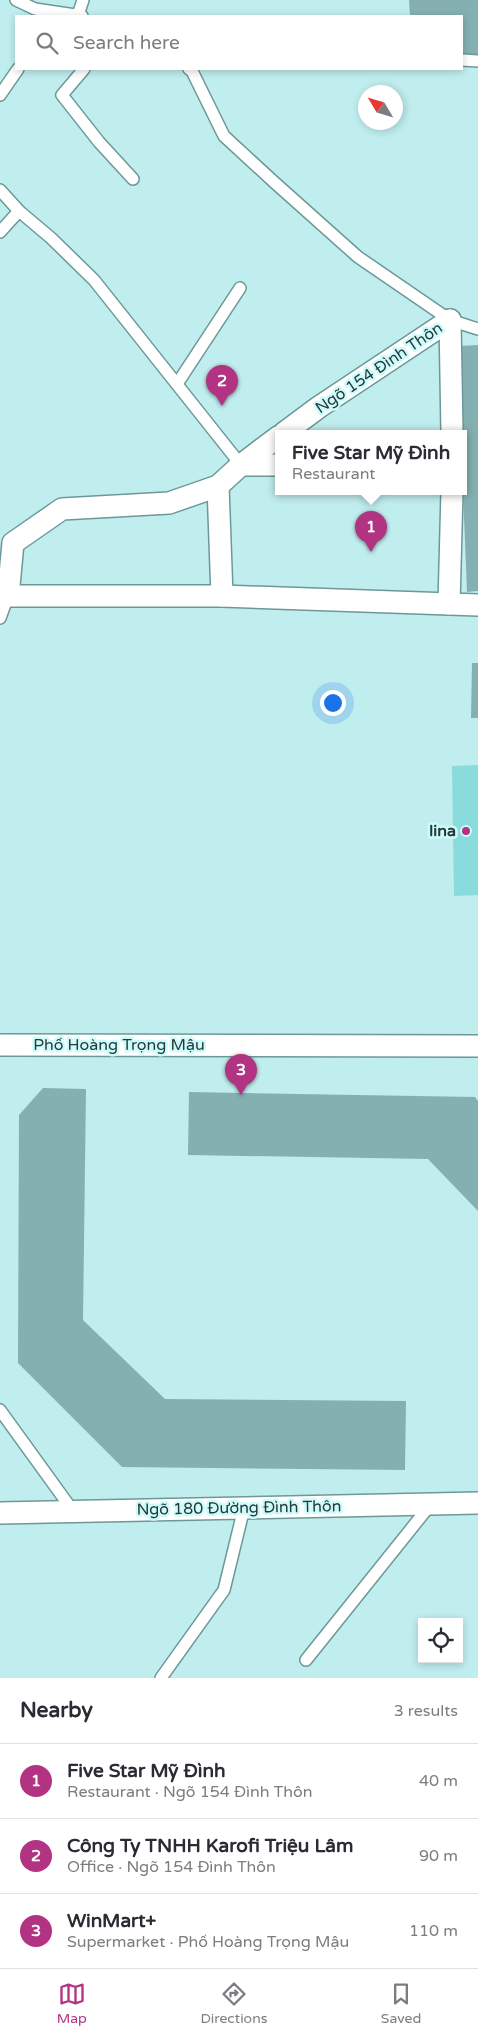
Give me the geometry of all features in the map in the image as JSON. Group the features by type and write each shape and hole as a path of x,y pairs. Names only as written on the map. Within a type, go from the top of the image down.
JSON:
{"street":[{"name":"Ngõ 154 Đình Thôn","path":"288,430 319,407 450,320"},
{"path":"450,320 452,430"},
{"path":"275,439 241,465 218,486 169,503 62,509 6,544 8,596 222,596 478,605"},
{"path":"241,465 275,465"},
{"path":"218,486 222,596"},
{"path":"449,604 452,495"},
{"name":"Phố Hoàng Trọng Mậu","path":"0,1045 478,1046"},
{"name":"Ngõ 180 Đường Đình Thôn","path":"0,1513 478,1503"}],"lane":[{"path":"16,0 34,13 80,15 82,0"},
{"path":"463,60 478,61"},
{"path":"0,95 17,70"},
{"path":"83,70 62,95 99,142 133,179"},
{"path":"190,70 224,136 358,257 450,320"},
{"path":"0,190 19,211 51,238 94,280 241,465"},
{"path":"0,232 19,211"},
{"path":"177,384 240,288"},
{"name":"Ngõ 154 Đình Thôn","path":"450,320 478,329"},
{"path":"0,618 8,596"},
{"path":"0,1410 73,1511"},
{"path":"306,1660 431,1504"},
{"path":"161,1678 224,1590 244,1508"}],"shaded area":[{"name":"lina","path":"478,765 478,895 454,896 452,766"}],"building":[{"path":"409,0 478,0 478,55 463,56 463,15 410,15"},
{"path":"478,345 478,591 467,592 463,495 467,495 467,430 461,430 458,346"},
{"path":"472,663 478,663 478,718 471,718"},
{"path":"43,1088 86,1089 83,1320 165,1399 406,1401 405,1470 122,1467 18,1363 19,1115"},
{"path":"189,1092 475,1097 478,1101 478,1211 428,1159 188,1155"}],"place":[{"name":"Công Ty TNHH Karofi Triệu Lâm","path":"222,406"},
{"name":"Five Star Mỹ Đình","path":"371,552"},
{"name":"lina","path":"466,831"},
{"name":"WinMart+","path":"241,1095"}]}
